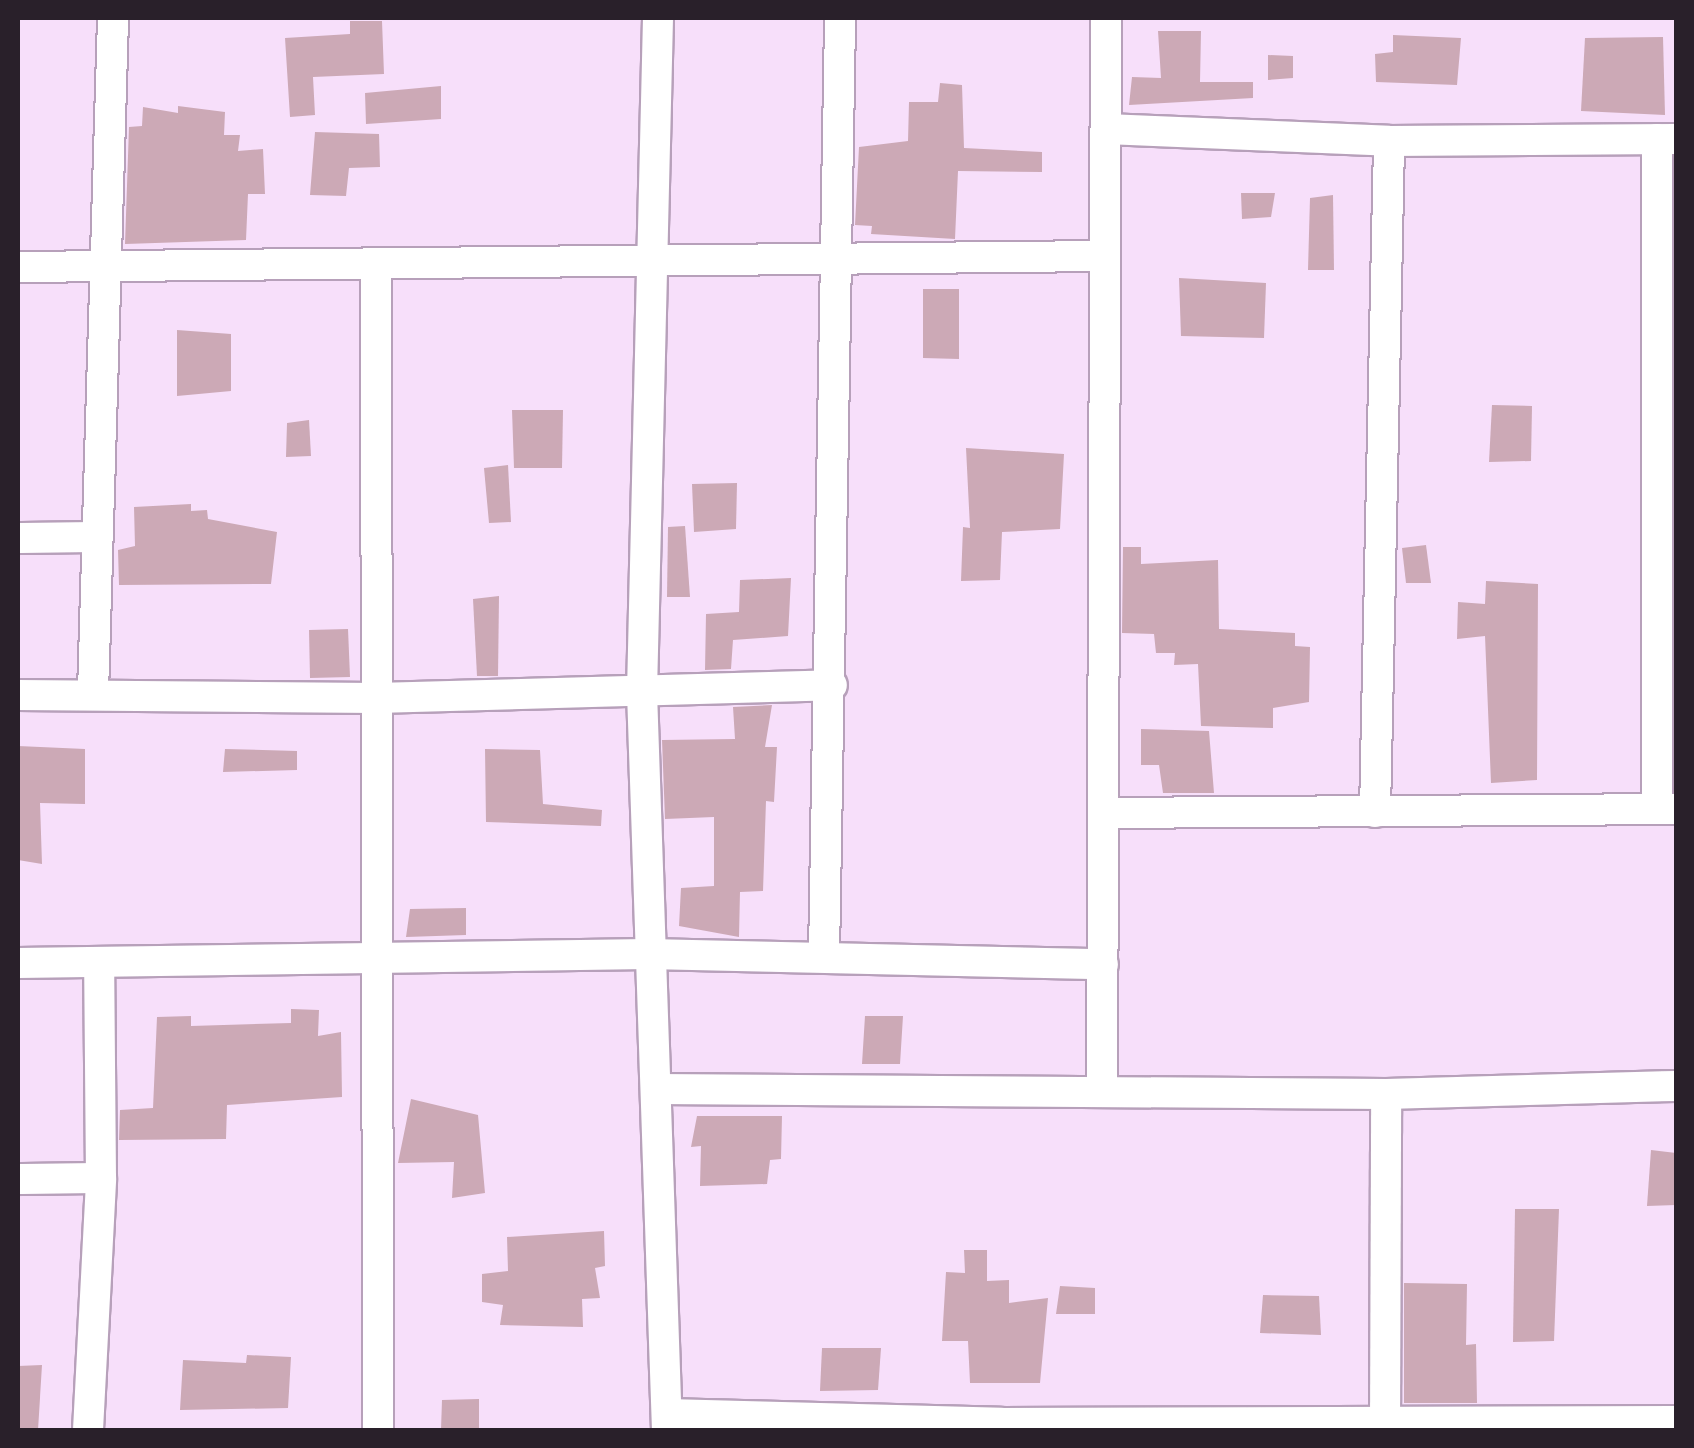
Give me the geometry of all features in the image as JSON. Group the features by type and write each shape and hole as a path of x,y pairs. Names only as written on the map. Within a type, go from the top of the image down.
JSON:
{"street":[{"path":"93,693 113,18"},
{"path":"658,18 657,259 642,692 667,1422 1665,1424"},
{"path":"824,956 832,685 840,18"},
{"path":"1102,1090 1106,18"},
{"path":"1104,813 1666,809 1667,592 1666,139 1389,141 1106,130"},
{"path":"1376,812 1389,141"},
{"path":"18,267 107,262 376,264 1103,256"},
{"path":"376,264 378,1430"},
{"path":"18,538 97,538"},
{"path":"18,695 376,698 832,685"},
{"path":"18,963 648,954 1103,964"},
{"path":"88,1430 101,1178 99,964"},
{"path":"656,1089 1386,1094 1676,1086"},
{"path":"1385,1424 1386,1094"},
{"path":"18,1180 101,1178"}],"building":[{"path":"350,21 382,21 384,74 313,77 315,115 290,117 285,38 350,34"},
{"path":"1158,31 1201,31 1200,82 1253,82 1253,98 1129,105 1132,77 1161,78"},
{"path":"1393,35 1461,38 1457,85 1376,82 1375,54 1393,52"},
{"path":"1663,37 1665,115 1581,111 1585,38"},
{"path":"1268,55 1293,56 1293,78 1268,80"},
{"path":"940,83 962,85 964,148 1042,152 1042,172 958,171 955,239 871,234 872,226 855,225 859,147 908,141 909,102 938,102"},
{"path":"441,86 441,119 366,124 365,93"},
{"path":"178,106 225,112 224,135 240,135 238,151 263,149 265,194 248,194 246,240 125,244 129,127 142,126 143,107 178,113"},
{"path":"315,132 379,134 380,167 349,168 346,196 310,195"},
{"path":"1241,193 1275,193 1271,217 1242,219"},
{"path":"1333,195 1334,270 1308,270 1310,198"},
{"path":"1179,278 1266,283 1264,338 1181,336"},
{"path":"923,289 959,289 959,359 923,358"},
{"path":"177,330 231,334 231,391 177,396"},
{"path":"1492,405 1532,406 1531,461 1489,462"},
{"path":"512,410 563,410 562,468 514,468"},
{"path":"309,420 311,456 286,457 287,423"},
{"path":"966,448 1064,454 1060,529 1002,532 1000,580 961,581 963,527 970,528"},
{"path":"508,465 511,522 489,523 484,468"},
{"path":"737,483 736,529 694,532 692,484"},
{"path":"191,504 191,511 207,510 208,519 277,532 271,584 119,585 118,550 135,546 134,507"},
{"path":"685,526 690,597 667,597 668,527"},
{"path":"1426,545 1431,583 1406,583 1402,548"},
{"path":"1123,547 1141,547 1141,564 1218,560 1219,629 1295,633 1295,646 1310,647 1309,702 1273,708 1273,728 1201,726 1198,664 1174,665 1175,653 1156,653 1154,634 1122,633"},
{"path":"791,578 788,636 733,640 731,669 705,670 706,614 739,612 740,580"},
{"path":"1486,581 1538,584 1537,780 1491,783 1485,636 1457,639 1458,602 1485,604"},
{"path":"499,596 498,676 477,676 473,599"},
{"path":"348,629 350,677 310,678 309,630"},
{"path":"772,705 765,747 777,747 774,802 766,801 763,891 740,892 739,937 679,926 681,888 714,886 714,817 665,819 662,740 735,739 733,707"},
{"path":"1141,729 1209,731 1214,793 1163,793 1159,765 1141,765"},
{"path":"18,746 85,749 85,804 40,803 42,864 18,860"},
{"path":"225,749 297,751 297,770 223,772"},
{"path":"485,749 540,750 543,804 602,810 601,826 486,822"},
{"path":"466,908 466,935 406,937 410,909"},
{"path":"291,1009 319,1010 318,1036 341,1032 342,1097 227,1105 226,1139 119,1140 120,1110 153,1108 157,1017 191,1016 191,1026 291,1023"},
{"path":"865,1016 903,1016 900,1064 862,1064"},
{"path":"411,1099 478,1115 485,1193 452,1198 454,1162 398,1163"},
{"path":"697,1116 782,1116 781,1159 770,1160 767,1184 700,1186 701,1146 691,1147"},
{"path":"1651,1150 1676,1153 1676,1205 1647,1206"},
{"path":"1515,1209 1559,1209 1554,1341 1513,1342"},
{"path":"604,1231 605,1266 595,1268 600,1298 582,1299 583,1327 500,1325 503,1305 482,1302 482,1274 508,1271 507,1237"},
{"path":"964,1250 987,1250 987,1281 1009,1280 1009,1303 1048,1298 1040,1383 970,1383 968,1341 942,1341 946,1272 965,1273"},
{"path":"1404,1283 1467,1284 1466,1345 1476,1344 1477,1403 1404,1403"},
{"path":"1060,1286 1095,1288 1095,1314 1056,1314"},
{"path":"1263,1295 1319,1296 1321,1335 1260,1333"},
{"path":"822,1348 881,1348 878,1390 820,1391"},
{"path":"247,1355 291,1357 288,1408 180,1410 183,1360 246,1363"},
{"path":"42,1365 38,1430 18,1430 18,1366"},
{"path":"479,1399 479,1430 441,1430 442,1400"}]}
